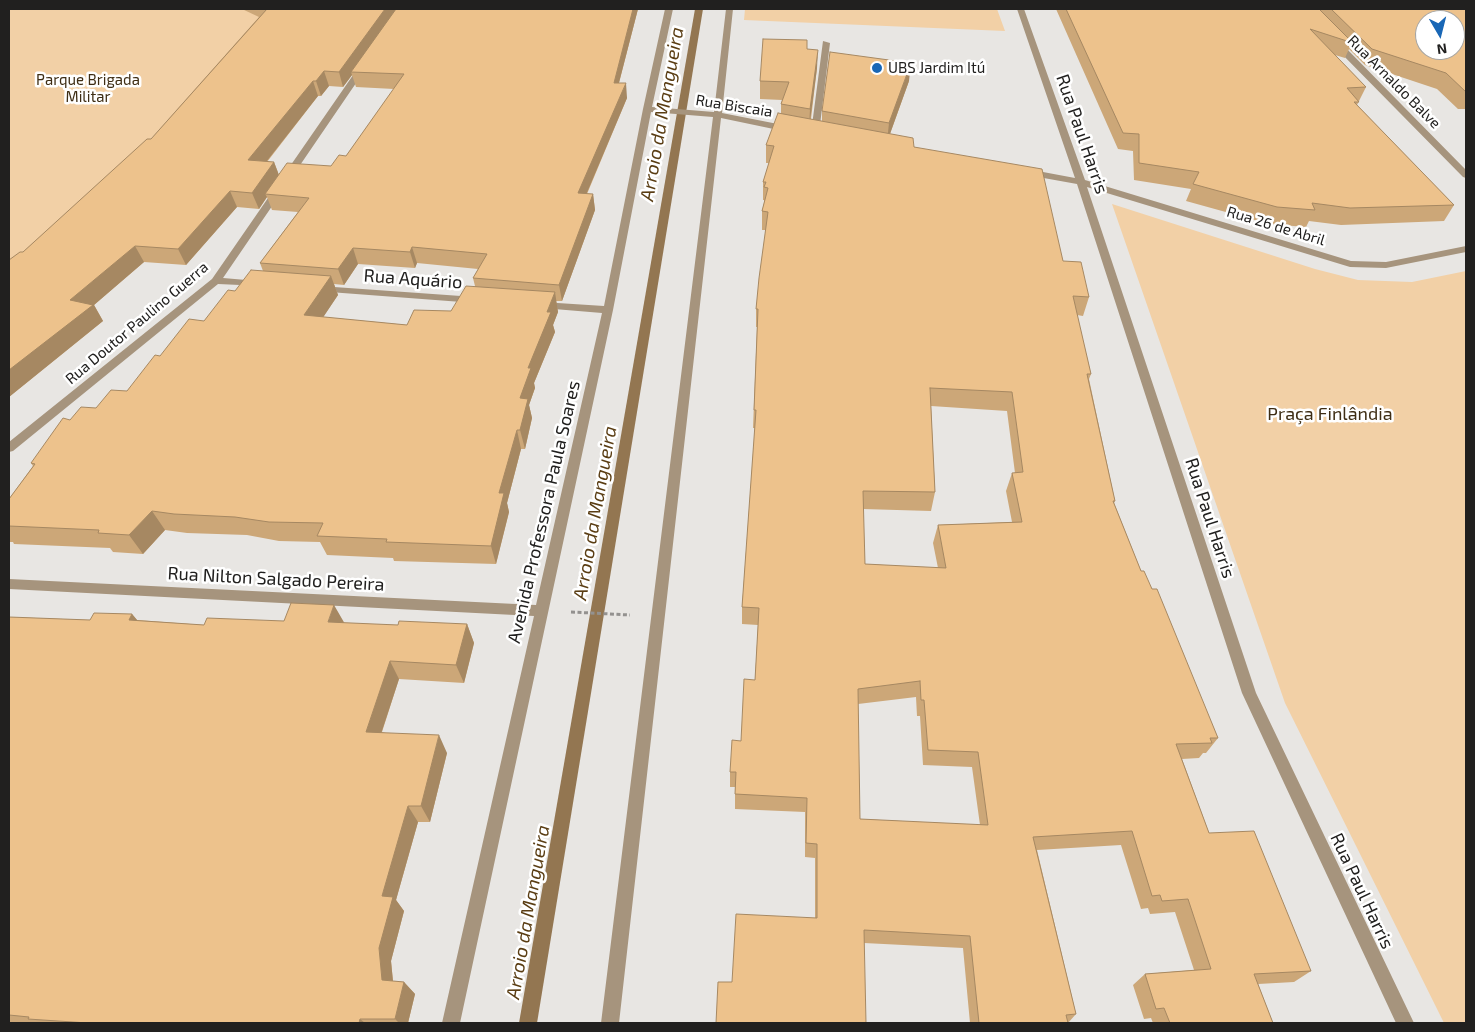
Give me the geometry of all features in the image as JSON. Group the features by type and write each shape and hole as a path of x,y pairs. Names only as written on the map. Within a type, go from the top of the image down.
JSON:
{"street":[{"name":"Avenida Professora Paula Soares","path":"451,1023 608,310 647,109 669,9"},
{"path":"610,1023 730,9"},
{"name":"Rua Paul Harris","path":"1020,9 1081,182 1250,693 1405,1023"},
{"name":"Rua Arnaldo Balve","path":"1330,36 1466,175"},
{"path":"815,133 826,43"},
{"name":"Rua Doutor Paulino Guerra","path":"9,448 216,281 370,57"},
{"name":"Rua Biscaia","path":"647,109 696,112 795,130"},
{"path":"805,132 824,135"},
{"path":"1015,170 1081,182"},
{"name":"Rua 26 de Abril","path":"1081,182 1350,264 1386,265 1466,249"},
{"path":"216,281 265,285"},
{"name":"Rua Aquário","path":"314,288 490,302"},
{"path":"530,304 608,310"},
{"name":"Rua Nilton Salgado Pereira","path":"9,584 541,611"}],"path":[{"path":"567,612 634,615"}],"green space":[{"name":"Parque Brigada Militar","path":"9,9 278,10 41,250 9,272"},
{"path":"745,9 997,9 1005,31 744,20"},
{"name":"Praça Finlândia","path":"1112,204 1315,269 1358,280 1412,282 1466,271 1466,1023 1444,1023 1285,703"}],"building":[{"path":"267,9 385,9 339,72 324,71 316,81 313,81 248,160 274,162 252,193 230,191 178,249 135,246 70,300 93,305 9,370 9,260 23,252 147,139 151,139"},
{"path":"396,9 633,9 614,83 626,83 578,193 593,194 559,285 473,278 487,254 412,247 410,252 353,248 338,269 260,263 309,198 265,194 287,163 331,166 339,155 346,156 404,74 351,72"},
{"path":"1066,9 1319,9 1353,43 1310,29 1366,87 1347,88 1359,102 1354,102 1454,205 1350,208 1312,203 1315,210 1277,207 1193,184 1199,172 1139,163 1139,134 1123,133"},
{"path":"1331,9 1466,9 1466,92 1446,73 1372,49"},
{"path":"763,39 807,40 807,49 818,50 810,109 781,104 789,82 760,81"},
{"path":"830,52 911,63 889,123 822,111"},
{"path":"778,113 913,138 914,147 1042,169 1063,261 1081,262 1089,297 1073,296 1091,374 1087,374 1115,501 1113,501 1141,571 1144,571 1152,589 1157,589 1218,738 1210,738 1212,743 1176,744 1209,833 1254,831 1311,971 1254,974 1273,1023 1170,1023 1164,1008 1156,1009 1145,974 1211,969 1188,899 1162,901 1160,895 1152,896 1132,831 1033,837 1076,1014 1066,1015 1068,1023 979,1023 970,936 864,930 866,1023 716,1023 718,982 732,982 736,914 817,918 817,844 806,843 807,798 735,794 736,772 730,772 732,740 741,741 744,679 755,680 759,608 742,607 756,410 754,410 758,309 756,309 768,212 762,211 768,188 764,187 766,182 763,182 774,146 766,145","holes":["930,388 1012,392 1023,472 1012,473 1022,522 938,525 946,568 865,564 863,491 935,492","920,681 921,700 924,700 928,750 978,752 988,825 860,819 858,689"]},
{"path":"251,270 331,276 304,315 407,325 414,310 451,311 466,286 555,292 547,312 551,312 528,368 531,368 520,398 528,399 499,493 504,493 491,546 386,542 387,539 317,536 323,523 269,522 235,517 152,511 129,535 98,533 99,530 9,526 9,499 35,464 31,463 63,418 70,420 81,407 96,408 111,390 127,391 155,355 160,356 189,319 204,321 228,290 235,291"},
{"path":"291,603 334,605 328,622 398,625 399,621 467,624 456,665 390,661 366,732 439,735 421,806 408,806 382,896 393,897 379,948 382,980 404,982 395,1019 360,1019 359,1023 88,1023 28,1019 29,1017 9,1015 9,617 90,620 94,613 132,614 129,620 204,625 207,618 284,621"}],"waterway":[{"name":"Arroio da Mangueira","path":"528,1023 699,9"}],"place":[{"name":"UBS Jardim Itú","path":"877,68"}]}
